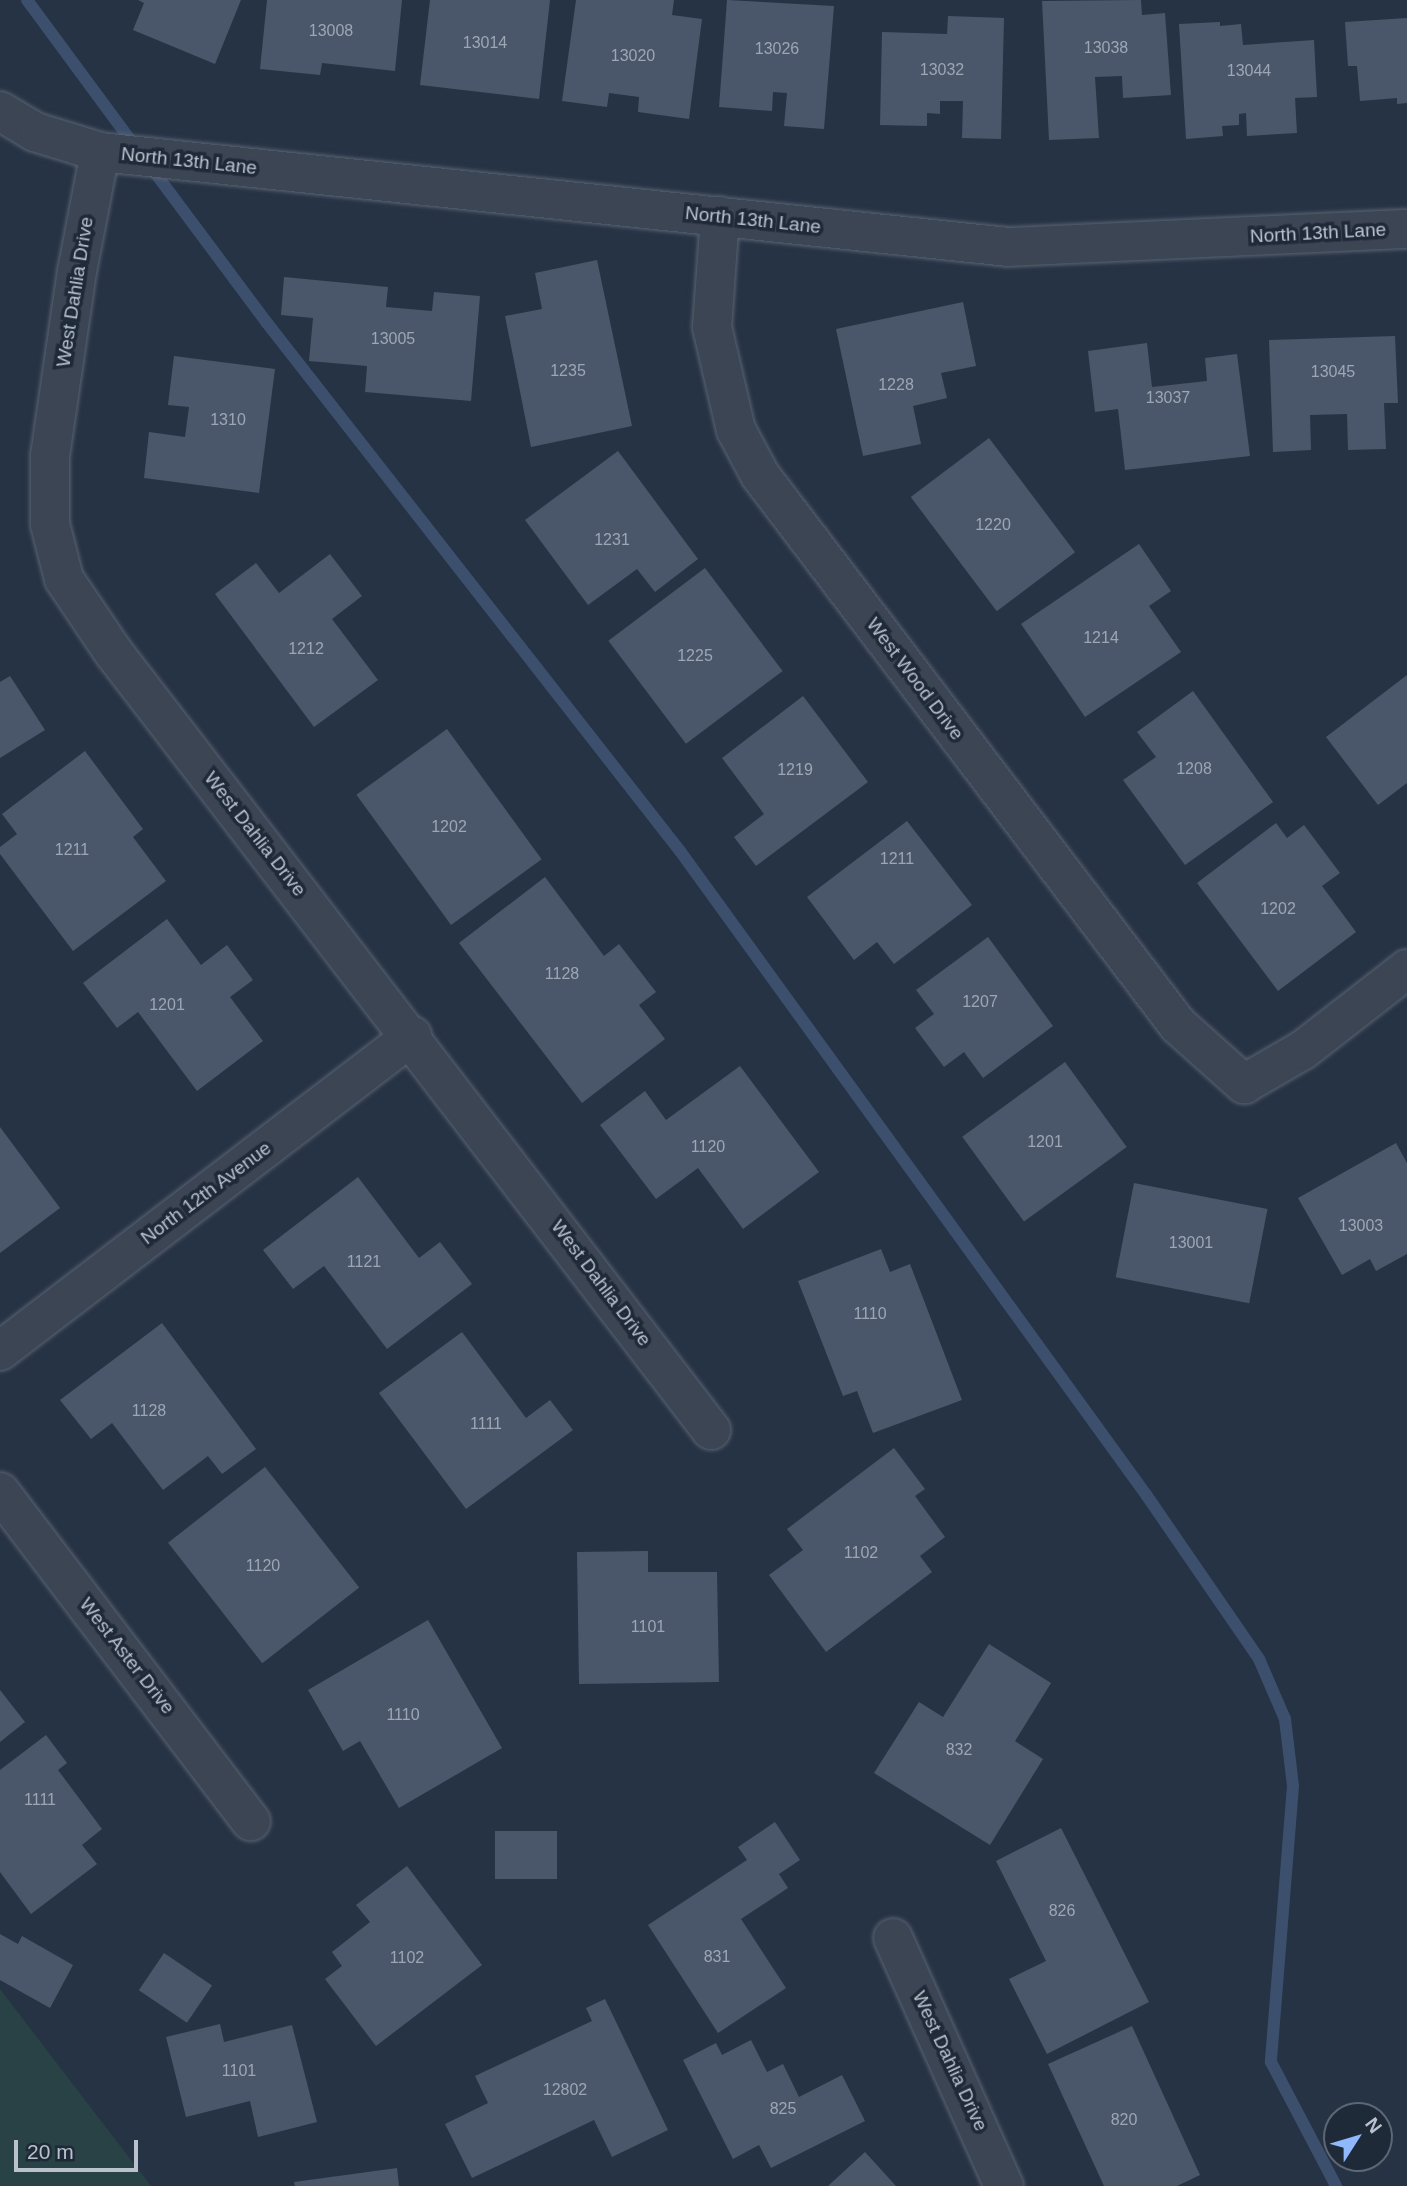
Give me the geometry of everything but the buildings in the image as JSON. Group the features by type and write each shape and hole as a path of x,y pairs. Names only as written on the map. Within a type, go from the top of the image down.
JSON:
{"street":[{"name":"North 13th Lane","path":"0,111 35,132 109,153 1008,247 1407,229"},
{"name":"West Dahlia Drive","path":"109,153 77,271 50,456 50,524 64,579 114,653 412,1036 711,1430"},
{"name":"West Wood Drive","path":"720,216 712,327 736,429 760,475 1178,1025 1244,1084 1303,1049 1407,970"},
{"name":"North 12th Avenue","path":"0,1351 412,1036"},
{"name":"West Aster Drive","path":"0,1492 251,1821"},
{"name":"West Dahlia Drive","path":"892,1938 1004,2186"}],"green space":[{"path":"0,1989 75,2087 151,2186 0,2186"}],"waterway":[{"path":"27,0 137,149"},
{"path":"150,166 267,323 680,851 1147,1496 1259,1659 1285,1719 1293,1786 1271,2062 1336,2186"}]}
